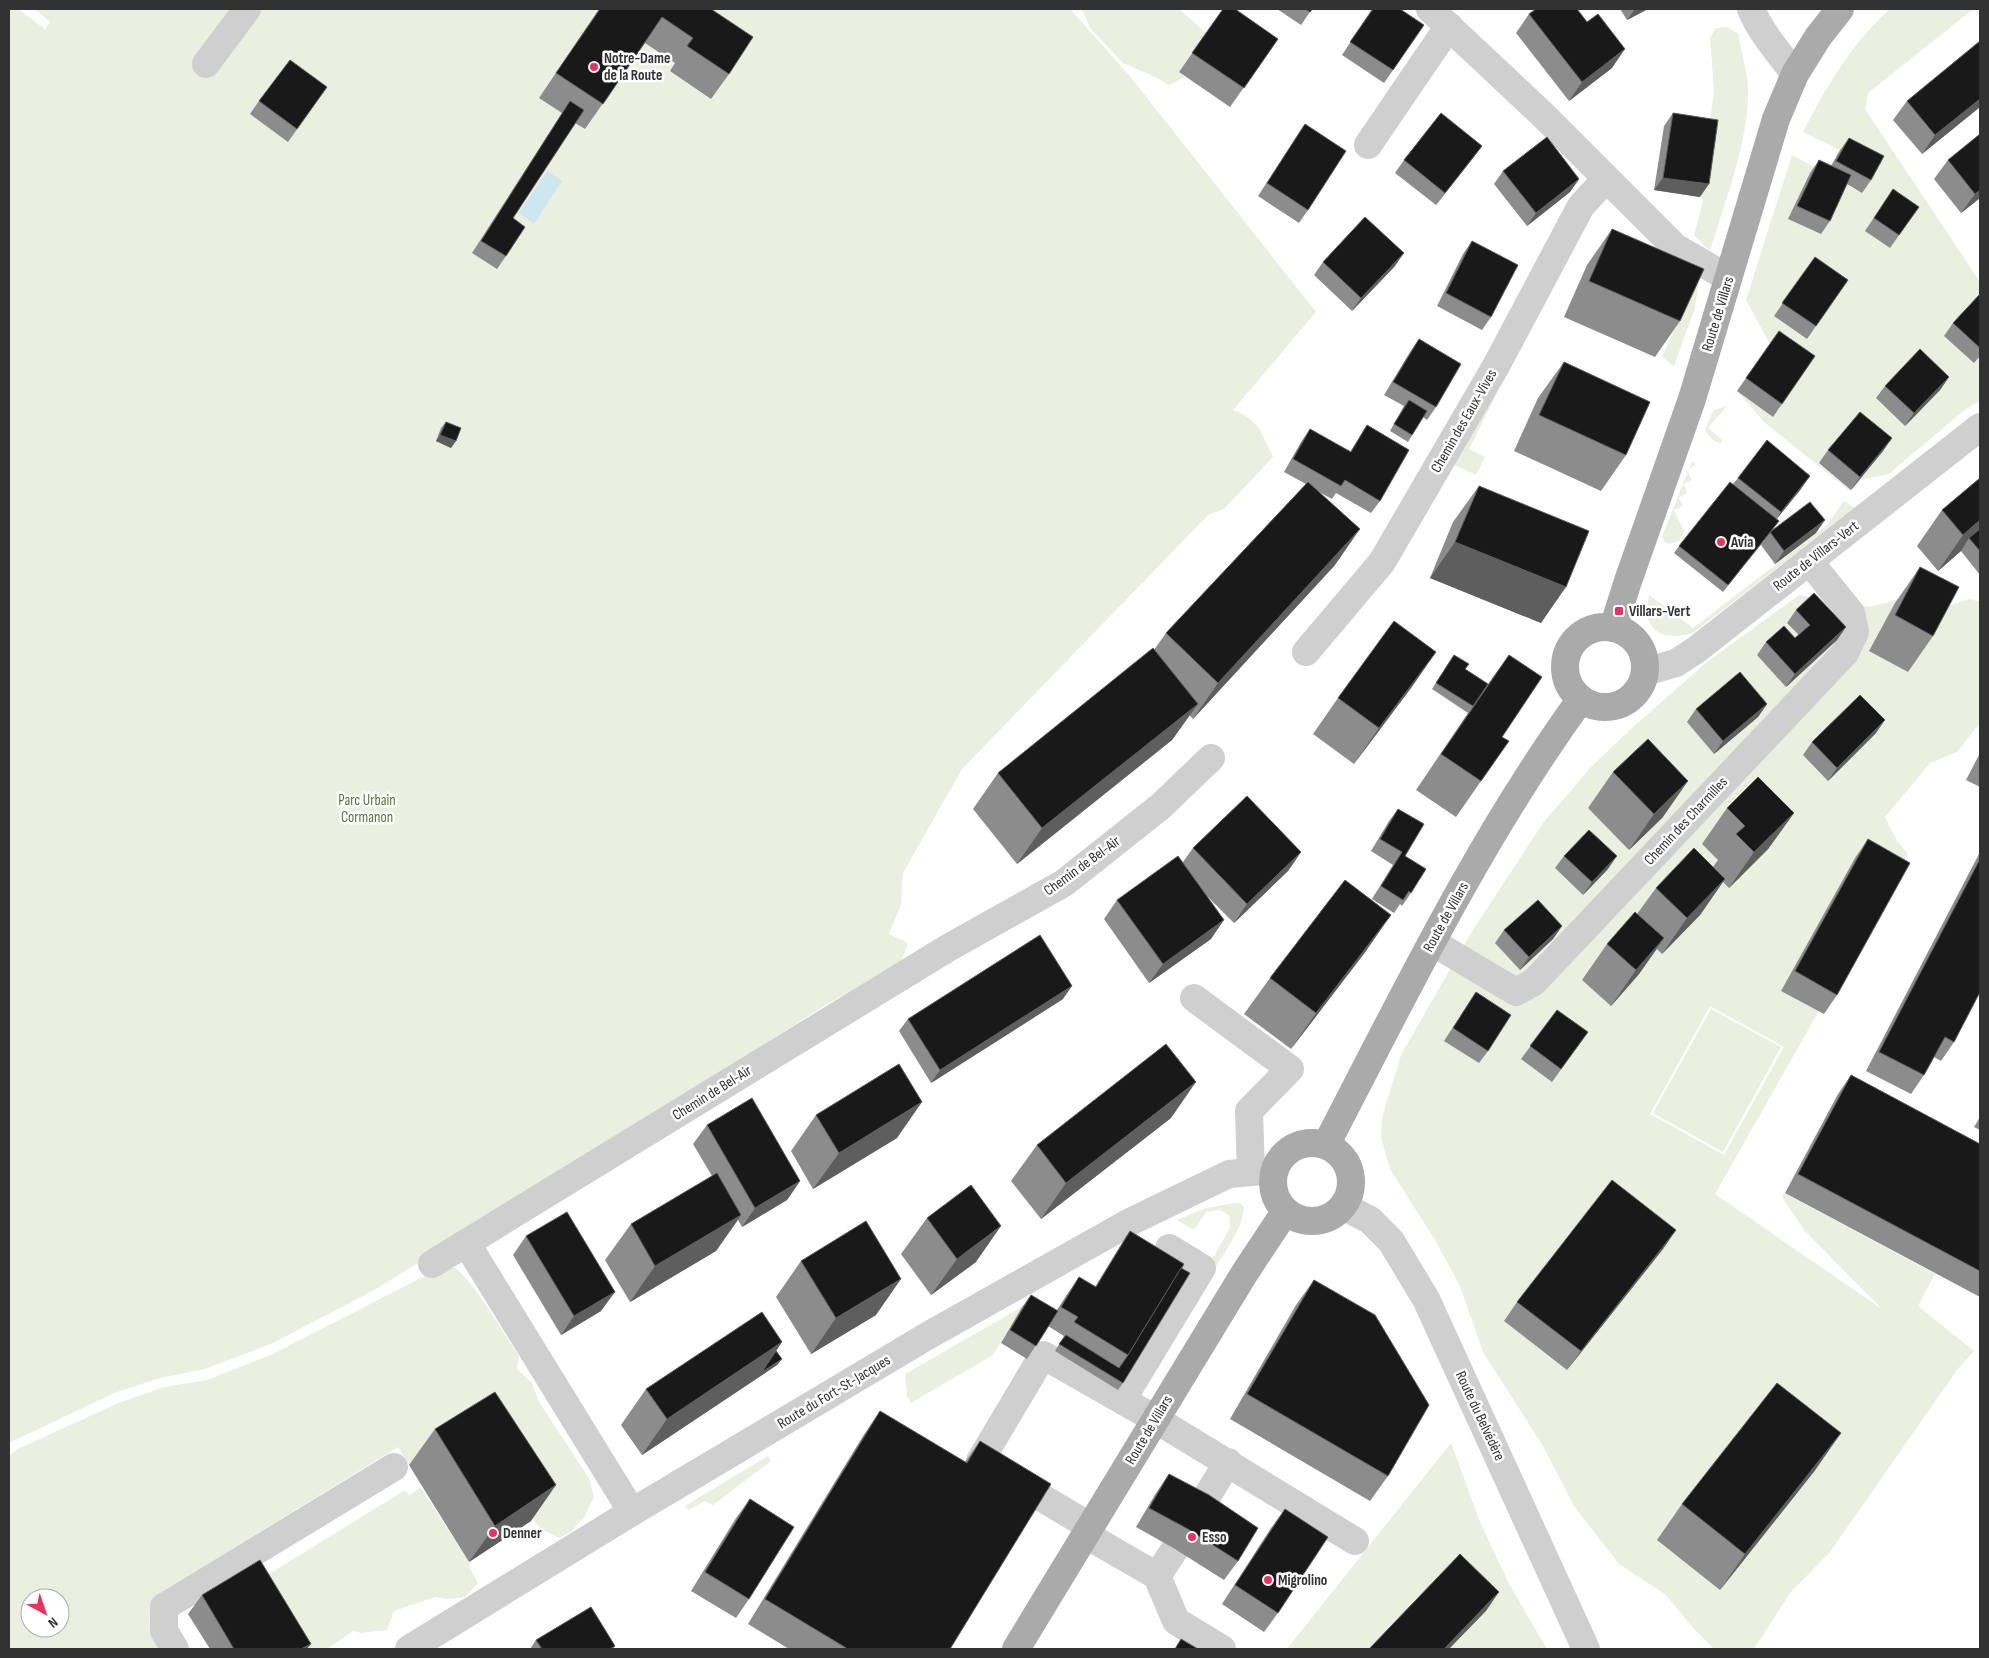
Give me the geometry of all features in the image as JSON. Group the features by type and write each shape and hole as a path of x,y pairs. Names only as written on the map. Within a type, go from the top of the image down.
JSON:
{"main road":[{"name":"Route de Villars","path":"1613,628 1692,399 1776,119 1795,74 1818,37 1840,9"},
{"path":"1600,628 1613,628 1624,632 1634,639 1641,649 1645,672 1641,685 1633,696 1621,704 1608,707 1594,706 1581,699 1572,690 1566,677 1568,651 1576,640 1587,632 1600,628"},
{"name":"Route de Villars","path":"1326,1144 1432,942 1507,808 1581,699"},
{"path":"1310,1142 1326,1144 1341,1154 1350,1171 1350,1189 1343,1206 1333,1215 1322,1220 1308,1221 1296,1218 1285,1212 1273,1192 1272,1181 1263,1171 1294,1146 1310,1142"},
{"name":"Route de Villars","path":"1016,1649 1244,1274 1285,1212"}],"street":[{"path":"206,64 247,9"},
{"path":"1751,9 1760,26 1795,74"},
{"path":"1368,144 1440,18 1543,115 1675,247 1728,278"},
{"name":"Chemin des Eaux-Vives","path":"1306,652 1382,562 1496,366 1581,206 1606,179"},
{"name":"Route de Villars-Vert","path":"1645,672 1676,663 1696,650 1980,427"},
{"name":"Chemin des Charmilles","path":"1432,942 1516,992 1534,982 1845,653 1854,632 1851,613 1809,561"},
{"name":"Chemin de Bel-Air","path":"432,1264 948,948 1064,883 1161,806 1211,758"},
{"path":"1194,998 1290,1069 1249,1111 1263,1171"},
{"name":"Route du Fort-St-Jacques","path":"409,1649 632,1512 929,1335 1130,1222 1229,1174 1263,1171"},
{"name":"Route du Belvédère","path":"1343,1206 1370,1220 1391,1240 1426,1299 1586,1649"},
{"path":"467,1244 632,1512"},
{"path":"1122,1400 1202,1268 1169,1248"},
{"path":"1222,1649 1176,1621 1157,1576 980,1461 1047,1349 1122,1400 1228,1462 1355,1541"},
{"path":"1196,1514 1228,1462"},
{"path":"175,1649 164,1631 164,1607 394,1467"},
{"path":"1157,1576 1175,1548"}],"green space":[{"name":"Parc Urbain Cormanon","path":"9,9 18,9 45,29 50,22 35,9 1070,9 1129,75 1316,312 1233,410 1249,418 1259,428 1273,457 1224,509 1208,515 962,769 903,873 901,905 889,934 908,943 901,962 855,991 827,1004 562,1174 376,1289 273,1343 205,1369 160,1378 114,1393 9,1443"},
{"path":"1082,9 1179,9 1206,33 1179,72 1185,77 1169,85 1123,63 1090,28"},
{"path":"1890,9 1972,10 1868,93 1865,109 1980,282 1980,401 1963,411 1889,474 1861,480 1850,491 1764,422 1737,391 1770,344 1746,300 1792,155 1862,193 1840,150 1803,132 1841,66 1876,22"},
{"path":"1727,27 1738,34 1747,77 1747,110 1735,172 1710,251 1694,235 1703,202 1701,195 1714,91 1710,38 1716,28"},
{"path":"1683,266 1699,283 1695,308 1674,366 1662,357 1679,319"},
{"path":"1492,392 1497,393 1469,449 1485,457 1476,475 1450,463"},
{"path":"1728,405 1708,428 1722,440 1721,443 1716,442 1705,430 1713,411"},
{"path":"1692,461 1696,465 1690,468 1688,472 1692,480 1684,484 1687,493 1679,497 1683,506 1674,510 1684,531 1679,541 1670,544 1665,542 1662,537"},
{"path":"1844,501 1855,508 1693,633 1679,636 1666,635 1654,629 1650,624 1647,616 1649,595 1693,628 1827,525"},
{"path":"1799,595 1870,607 1906,597 1951,605 1970,599 1980,602 1980,723 1957,752 1930,763 1885,817 1897,841 1908,854 1715,1194 1882,1309 1805,1231 1782,1197 1784,1193 1935,1274 1918,1306 1974,1351 1957,1370 1830,1552 1790,1593 1754,1649 1714,1649 1694,1629 1666,1595 1619,1564 1574,1506 1543,1446 1483,1352 1460,1286 1435,1240 1390,1169 1381,1138 1382,1118 1401,1055 1469,936 1543,823 1591,767 1707,662","holes":["1710,1006 1784,1047 1724,1155 1650,1114"]},
{"path":"1711,1009 1781,1047 1723,1152 1653,1113"},
{"path":"1240,1203 1244,1207 1243,1215 1232,1240 1213,1271 1207,1268 1230,1228 1230,1216 1220,1210 1206,1212 1194,1230 1177,1220 1206,1208"},
{"path":"456,1268 482,1299 519,1356 517,1369 532,1383 539,1402 589,1478 594,1497 585,1516 572,1531 559,1538 541,1529 525,1509 409,1465 398,1447 160,1593 152,1609 150,1621 151,1627 163,1649 9,1649 9,1456 18,1449 116,1404 164,1387 207,1380 273,1354 436,1270"},
{"path":"1022,1307 993,1355 911,1403 907,1396 905,1374"},
{"path":"1451,1443 1480,1522 1509,1584 1547,1649 1287,1649"},
{"path":"768,1456 771,1461 713,1505 705,1501 688,1510 685,1506"},
{"path":"421,1488 469,1562 470,1569 478,1583 465,1597 448,1599 435,1597 394,1611 387,1630 361,1633 353,1631 327,1649 294,1649 266,1576 405,1490 409,1495"}],"water":[{"path":"547,171 562,181 534,224 519,213"}],"building":[{"path":"600,9 711,9 753,37 729,74 687,46 693,38 662,17 603,104 556,73"},
{"path":"1223,9 1235,9 1278,39 1244,88 1192,53"},
{"path":"1373,9 1400,9 1424,25 1393,70 1350,42"},
{"path":"1536,9 1577,9 1587,22 1598,14 1625,49 1582,82 1529,14"},
{"path":"1980,41 1980,99 1935,135 1907,101"},
{"path":"290,60 327,87 297,129 259,101"},
{"path":"570,101 584,110 513,218 525,227 506,256 481,241"},
{"path":"1441,113 1482,146 1445,193 1404,160"},
{"path":"1673,113 1718,120 1709,184 1663,178"},
{"path":"1305,124 1346,151 1308,210 1267,183"},
{"path":"1980,134 1980,190 1975,194 1948,160"},
{"path":"1547,137 1579,179 1536,213 1503,171"},
{"path":"1849,138 1884,156 1871,180 1836,161"},
{"path":"1819,160 1851,175 1830,221 1797,206"},
{"path":"1893,189 1919,207 1899,235 1874,218"},
{"path":"1365,217 1404,253 1361,298 1323,262"},
{"path":"1612,229 1704,269 1680,321 1589,281"},
{"path":"1472,241 1518,265 1491,317 1446,293"},
{"path":"1815,257 1848,280 1816,326 1782,303"},
{"path":"1980,294 1980,348 1953,323"},
{"path":"1779,331 1815,356 1782,404 1746,378"},
{"path":"1419,339 1461,364 1436,407 1393,382"},
{"path":"1920,349 1949,377 1914,413 1885,386"},
{"path":"1564,362 1650,402 1626,455 1539,415"},
{"path":"1409,400 1427,411 1412,435 1394,424"},
{"path":"1860,412 1892,438 1860,477 1828,450"},
{"path":"446,422 461,428 456,441 440,435"},
{"path":"1367,425 1409,450 1380,501 1345,480 1341,486 1293,459 1310,429 1351,452"},
{"path":"1767,440 1810,476 1781,512 1738,478"},
{"path":"1980,478 1980,520 1963,535 1942,510"},
{"path":"1308,482 1360,529 1218,683 1166,633"},
{"path":"1730,482 1779,521 1728,585 1679,546"},
{"path":"1479,486 1589,531 1566,587 1455,542"},
{"path":"1810,502 1825,520 1784,551 1770,532"},
{"path":"1980,529 1980,551 1969,538"},
{"path":"1920,567 1959,587 1933,636 1895,615"},
{"path":"1814,593 1846,627 1795,674 1766,642 1784,626 1795,638 1810,625 1796,610"},
{"path":"1394,621 1436,652 1379,728 1338,698"},
{"path":"1153,648 1198,704 1042,828 998,773"},
{"path":"1454,655 1469,664 1465,669 1488,684 1473,706 1436,683"},
{"path":"1509,655 1542,677 1502,737 1509,741 1481,781 1441,754"},
{"path":"1740,672 1767,704 1723,741 1696,709"},
{"path":"1860,695 1885,720 1837,768 1812,742"},
{"path":"1648,739 1688,781 1654,814 1613,772"},
{"path":"1758,777 1794,813 1754,852 1736,834 1745,826 1727,808"},
{"path":"1247,796 1301,852 1247,904 1193,848"},
{"path":"1398,809 1424,824 1405,856 1426,869 1411,893 1409,891 1403,900 1381,886 1402,852 1380,839"},
{"path":"1589,830 1617,856 1592,882 1564,856"},
{"path":"1868,839 1910,863 1837,995 1795,971"},
{"path":"1694,848 1725,879 1687,918 1656,888"},
{"path":"1178,856 1224,920 1163,964 1117,900"},
{"path":"1980,859 1980,992 1954,1042 1945,1037 1924,1075 1879,1052"},
{"path":"1345,880 1391,915 1316,1013 1270,978"},
{"path":"1538,900 1562,926 1529,957 1504,930"},
{"path":"1635,912 1664,938 1636,970 1607,944"},
{"path":"1040,935 1072,986 940,1070 908,1019"},
{"path":"1476,992 1511,1015 1488,1051 1453,1028"},
{"path":"1557,1010 1588,1032 1561,1069 1530,1046"},
{"path":"1166,1044 1196,1082 1066,1183 1037,1145"},
{"path":"899,1064 922,1102 839,1153 816,1115"},
{"path":"1851,1075 1980,1144 1980,1271 1798,1174"},
{"path":"752,1098 800,1181 755,1208 707,1125"},
{"path":"717,1173 741,1215 655,1266 631,1224"},
{"path":"1612,1180 1676,1230 1581,1351 1517,1302"},
{"path":"971,1185 1001,1226 957,1259 927,1218"},
{"path":"567,1212 615,1292 574,1316 526,1236"},
{"path":"866,1221 901,1279 836,1318 801,1261"},
{"path":"1130,1231 1184,1264 1128,1355 1074,1322 1078,1317 1061,1307 1079,1277 1096,1287"},
{"path":"1181,1268 1190,1273 1123,1383 1059,1344 1066,1335 1119,1368"},
{"path":"1314,1280 1375,1315 1429,1405 1388,1476 1247,1394"},
{"path":"1031,1295 1058,1311 1036,1346 1010,1330"},
{"path":"762,1312 782,1342 667,1419 646,1389"},
{"path":"776,1351 782,1359 762,1372"},
{"path":"1777,1383 1841,1433 1745,1554 1682,1504"},
{"path":"495,1392 556,1485 495,1526 435,1429"},
{"path":"880,1411 967,1463 980,1441 1051,1484 950,1649 848,1649 765,1599"},
{"path":"1169,1474 1209,1495 1258,1528 1238,1561 1188,1529 1149,1508"},
{"path":"750,1499 794,1527 749,1599 705,1572"},
{"name":"Migrolino","path":"1285,1509 1328,1537 1278,1613 1235,1585"},
{"path":"1460,1554 1499,1592 1444,1649 1369,1649"},
{"path":"260,1560 311,1644 301,1649 234,1649 202,1595"},
{"path":"591,1607 615,1646 610,1649 542,1649 536,1640"},
{"path":"1181,1639 1198,1649 1175,1649"}],"place":[{"name":"Notre-Dame de la Route","path":"594,67"},
{"name":"Avia","path":"1721,542"},
{"name":"Villars-Vert","path":"1619,611"},
{"name":"Denner","path":"493,1533"},
{"name":"Esso","path":"1192,1537"},
{"name":"Migrolino","path":"1268,1580"}]}
